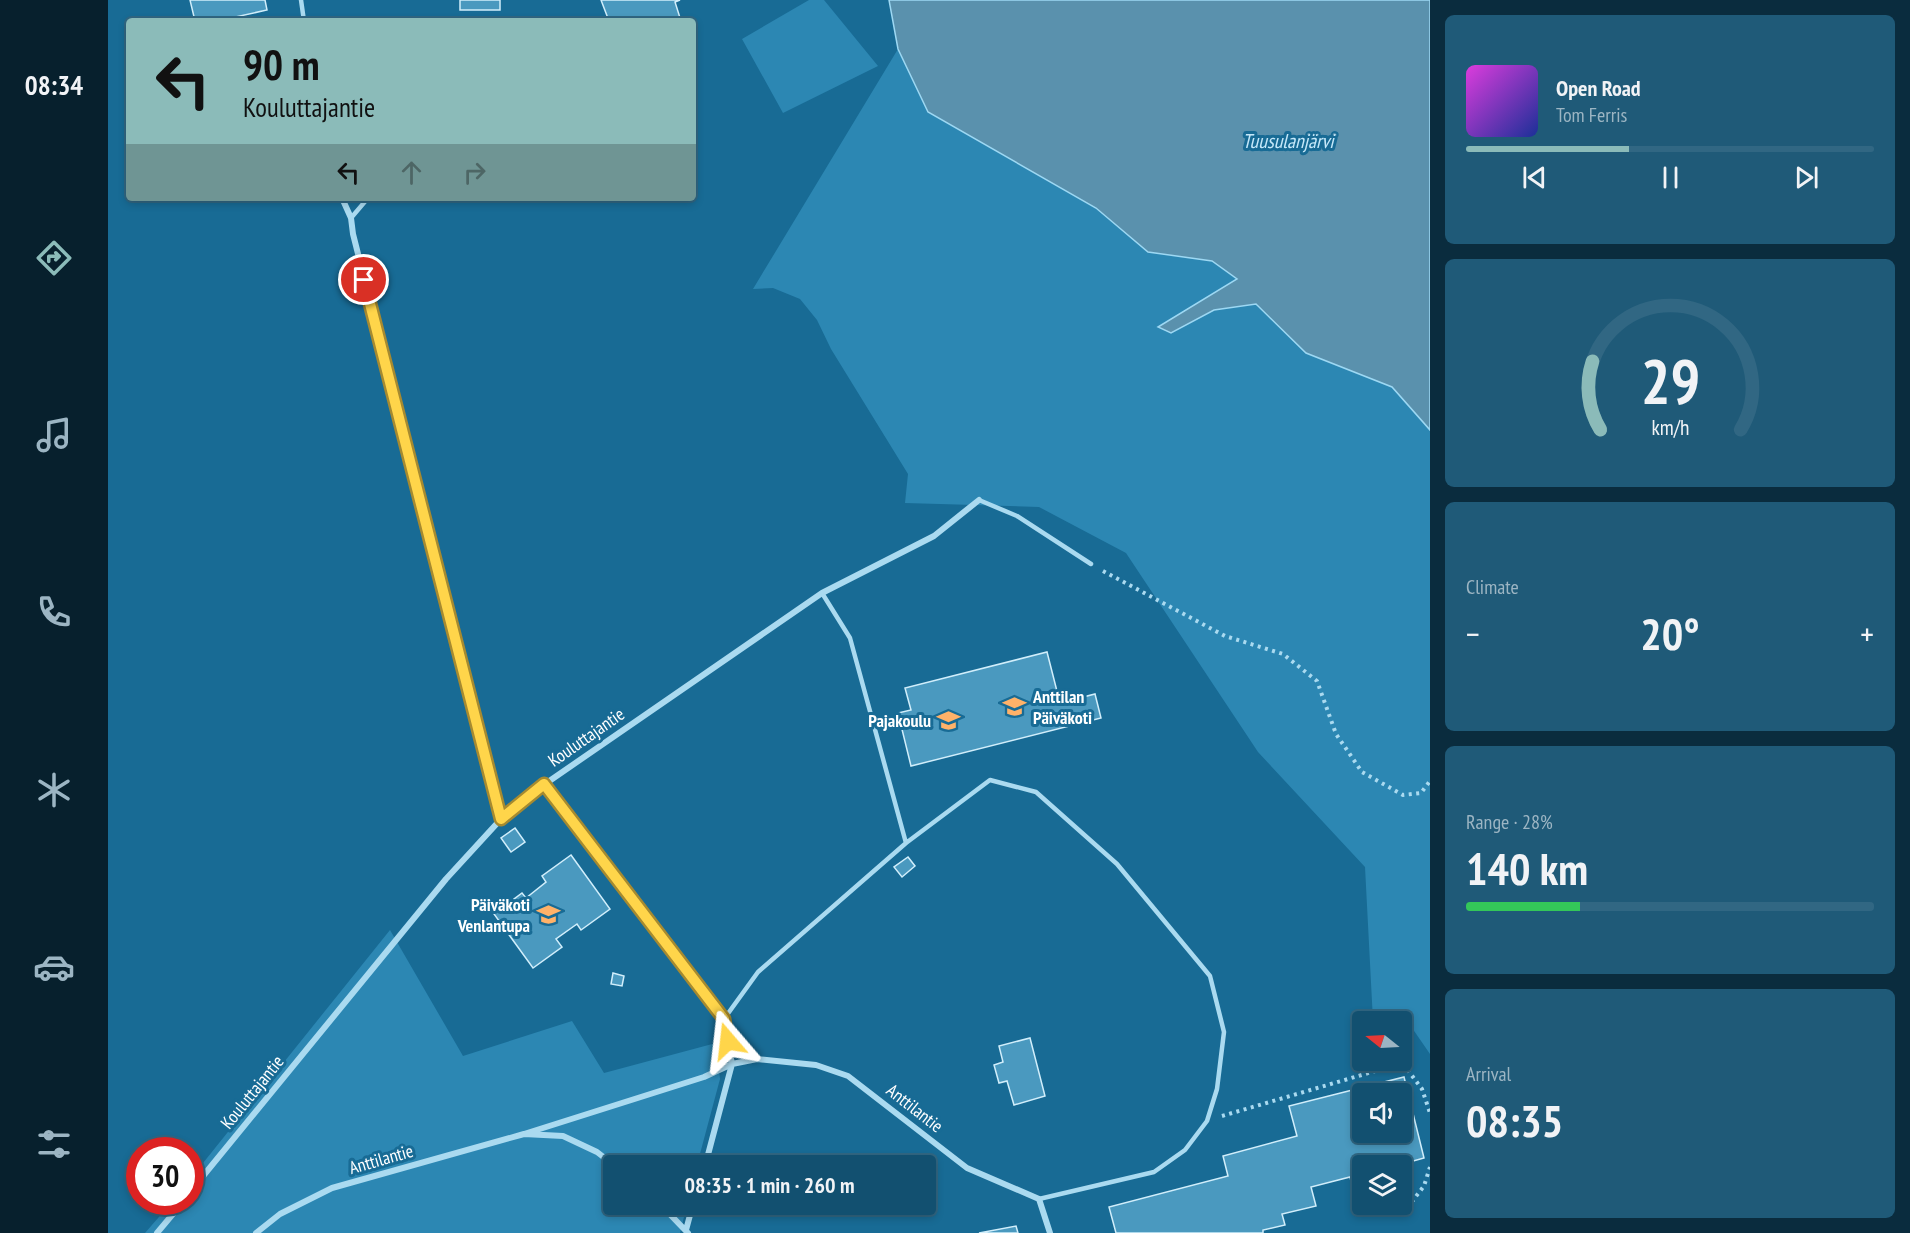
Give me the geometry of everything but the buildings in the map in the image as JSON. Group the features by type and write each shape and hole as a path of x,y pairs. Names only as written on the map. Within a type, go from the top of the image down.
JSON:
{"street":[{"path":"343,201 351,218 353,234 501,819"},
{"name":"Kouluttajantie","path":"204,1175 446,879 501,819 544,784 822,593 934,536 979,500"},
{"path":"544,784 724,1019 732,1064 708,1155"},
{"name":"Anttilantie","path":"256,1233 280,1214 332,1188 524,1134 704,1077 732,1064 757,1059 816,1065 848,1076 967,1168 1039,1198"},
{"name":"Anttilantie","path":"524,1134 563,1136 603,1157"},
{"path":"1039,1198 1050,1233"},
{"path":"157,1233 172,1215"},
{"path":"671,1215 687,1231"},
{"path":"687,1231 691,1215"}],"lane":[{"path":"301,0 304,18"},
{"path":"351,218 365,201"},
{"path":"979,500 1017,516 1091,564"},
{"path":"822,593 850,638 906,843"},
{"path":"724,1019 758,972 906,843 990,780 1036,792 1117,864 1210,976 1224,1032 1217,1089 1207,1121 1185,1150 1154,1172 1039,1198"}],"path":[{"path":"1091,564 1225,636 1283,654 1317,681 1336,734 1362,772 1403,795 1421,793 1430,781"},
{"path":"1207,1121 1383,1069 1404,1065 1422,1089 1430,1113"},
{"path":"1412,1202 1424,1186 1430,1167"}],"shaded area":[{"path":"809,0 824,0 878,66 783,113 742,39"},
{"path":"898,49 928,112 1096,208 1148,252 1212,261 1237,279 1159,327 1171,333 1214,310 1256,304 1306,353 1392,387 1430,430 1430,1054 1412,1028 1412,1011 1372,1011 1365,867 1258,752 1126,553 1039,507 905,503 908,474 831,349 817,320 800,299 773,288 753,289"},
{"path":"390,930 463,1056 572,1021 604,1073 716,1043 720,1079 700,1155 603,1155 603,1215 684,1215 680,1233 145,1233 161,1215 204,1215 204,1162"}],"water":[{"name":"Tuusulanjärvi","path":"889,0 1430,0 1430,430 1392,387 1306,353 1256,304 1214,310 1171,333 1158,327 1237,279 1212,261 1148,252 1096,208 928,112 898,49"}],"place":[{"name":"Anttilan Päiväkoti","path":"1015,706"},
{"name":"Pajakoulu","path":"949,720"},
{"name":"Päiväkoti Venlantupa","path":"548,914"}],"route":[{"path":"364,280 501,819 544,784 724,1019 728,1041"}]}
